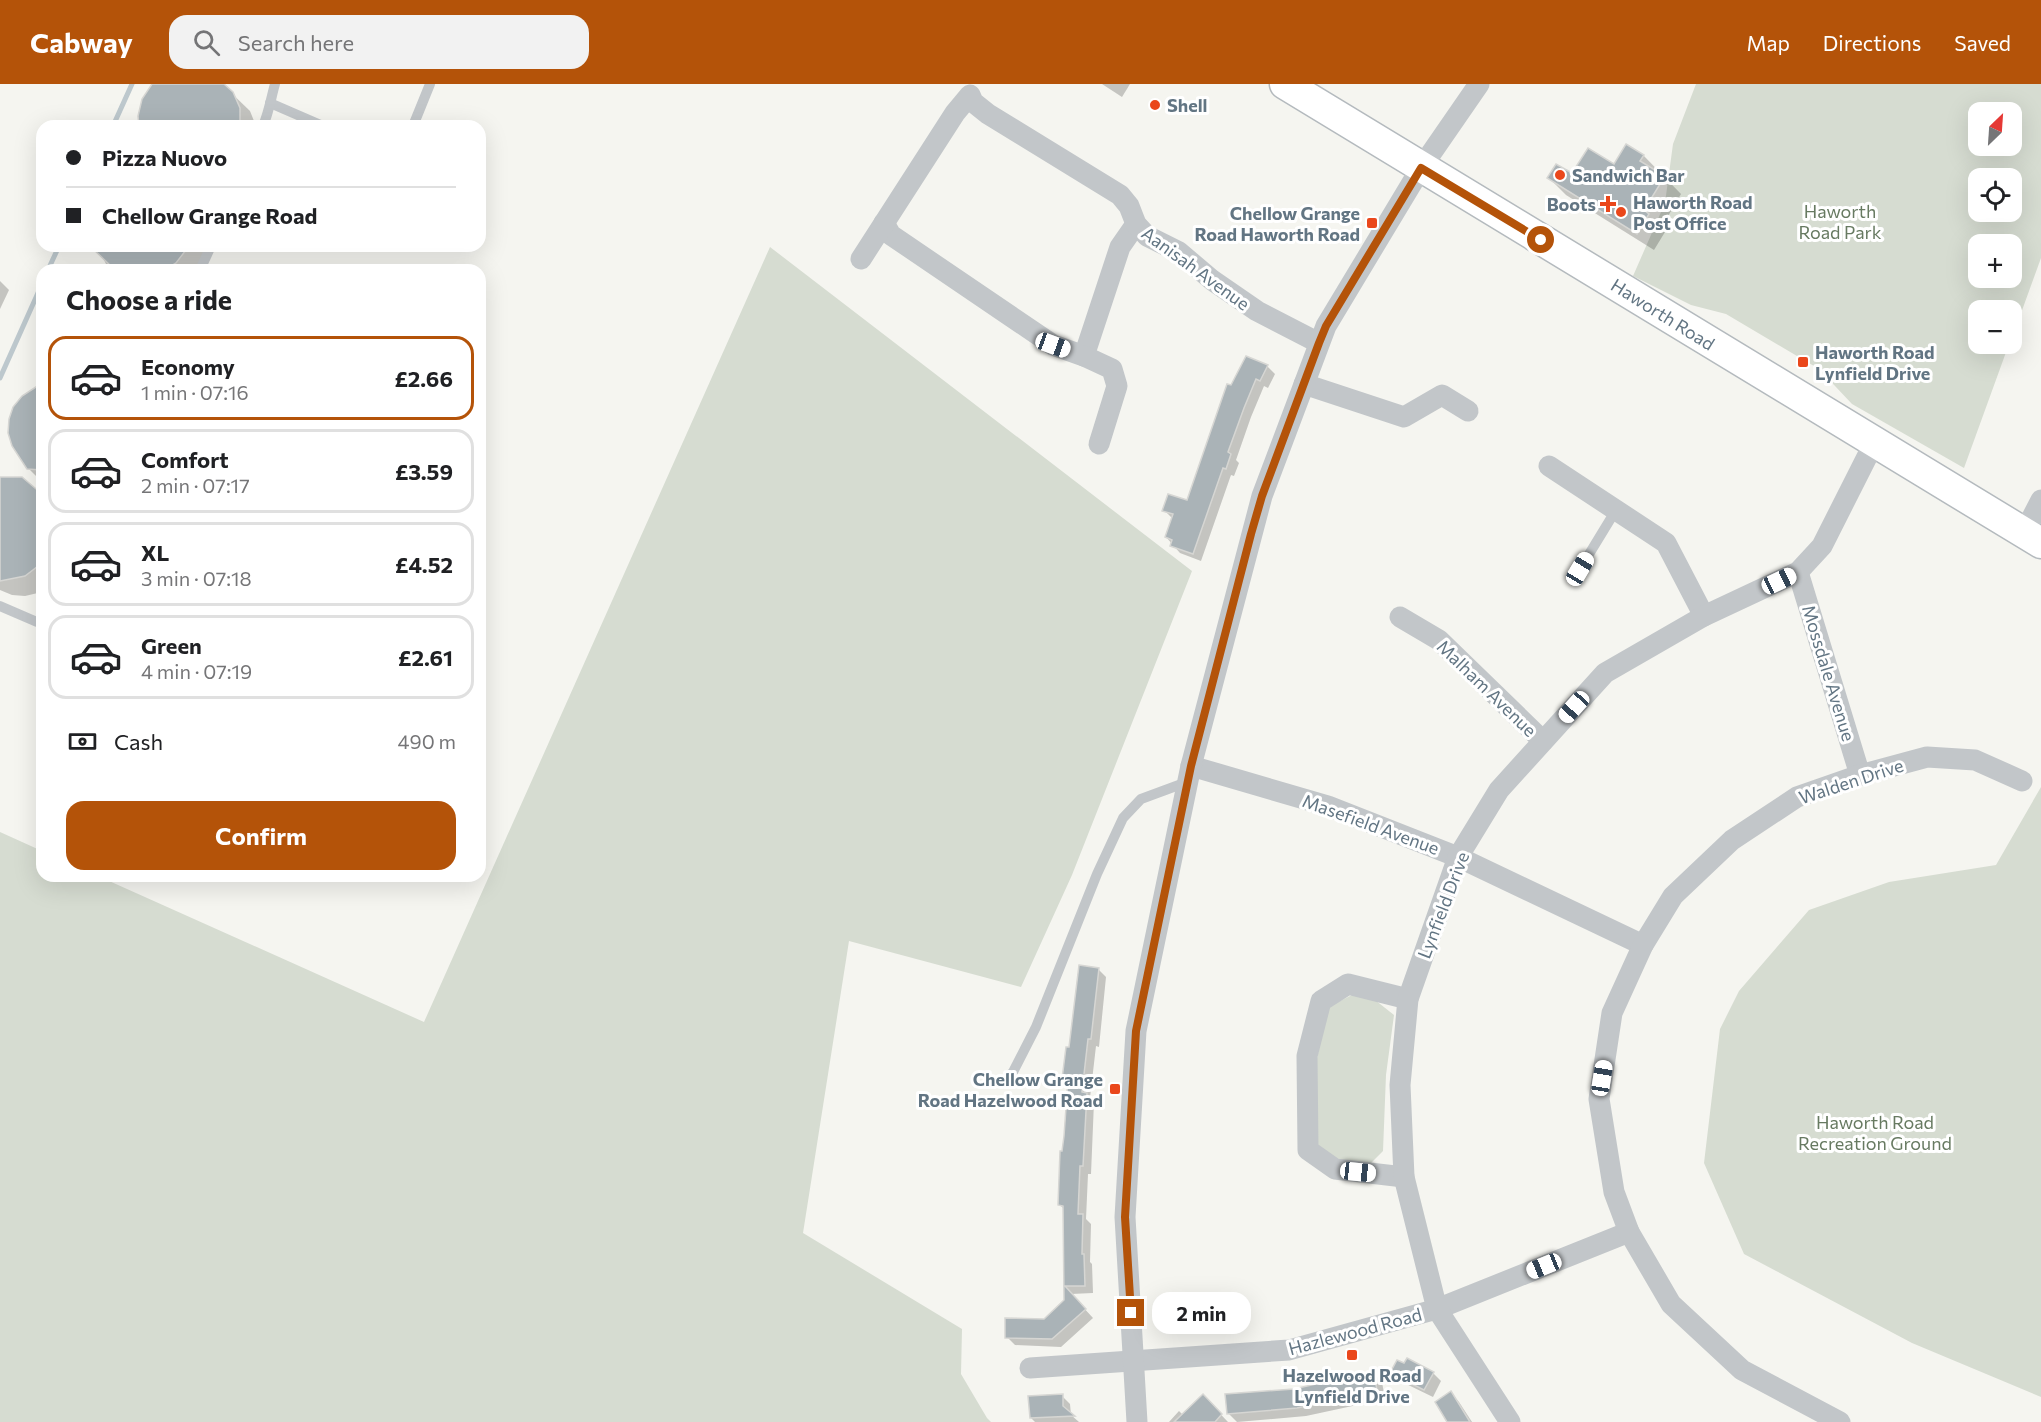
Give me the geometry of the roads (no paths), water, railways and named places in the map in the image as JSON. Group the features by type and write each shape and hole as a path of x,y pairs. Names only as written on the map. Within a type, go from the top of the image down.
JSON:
{"main road":[{"name":"Haworth Road","path":"1286,84 2033,538"}],"street":[{"path":"1137,1422 1125,1217 1136,1031 1189,774 1262,496 1326,326 1421,168 1479,84"},
{"name":"Aanisah Avenue","path":"861,259 971,90"},
{"name":"Aanisah Avenue","path":"971,90 973,102 987,114 1120,195 1129,206 1136,224 1146,236 1179,252 1238,299 1276,322 1319,343"},
{"path":"884,223 891,235 1053,345 1112,369 1117,386 1100,444"},
{"path":"1084,356 1120,247 1136,224"},
{"path":"1304,384 1404,417 1442,394 1468,411"},
{"name":"Lynfield Drive","path":"1510,1422 1437,1309 1404,1177 1400,1085 1408,999 1458,857 1499,790 1605,673 1704,616 1798,572 1822,546 1875,441"},
{"path":"1549,466 1666,543 1704,616"},
{"path":"2033,538 2041,500"},
{"name":"Mossdale Avenue","path":"1798,572 1860,775"},
{"name":"Malham Avenue","path":"1400,617 1439,639 1543,741"},
{"name":"Walden Drive","path":"1840,1422 1742,1370 1671,1304 1629,1232 1614,1192 1599,1099 1612,1013 1643,945 1673,896 1732,840 1797,797 1860,775 1928,757 1976,760 2022,781"},
{"name":"Masefield Avenue","path":"1189,774 1328,807 1458,857 1643,945"},
{"path":"1404,1177 1335,1170 1308,1150 1307,1056 1321,1001 1348,984 1408,999"},
{"name":"Hazlewood Road","path":"1030,1368 1289,1350 1437,1309 1629,1232"}],"lane":[{"path":"266,120 270,112 275,84"},
{"path":"415,120 430,84"},
{"path":"270,103 309,120"},
{"path":"1580,569 1616,510"},
{"path":"0,606 36,623"},
{"path":"1003,1082 1013,1072 1036,1028 1097,874 1123,818 1141,799 1189,774"}],"waterway":[{"path":"116,120 132,84"},
{"path":"51,264 56,252"},
{"path":"0,378 36,297"}],"place":[{"name":"Shell","path":"1155,105"},
{"name":"Sandwich Bar","path":"1560,175"},
{"name":"Boots","path":"1608,204"},
{"name":"Haworth Road Post Office","path":"1621,212"},
{"name":"Chellow Grange Road Haworth Road","path":"1372,223"},
{"name":"Haworth Road Lynfield Drive","path":"1803,362"},
{"name":"Chellow Grange Road Hazelwood Road","path":"1115,1089"},
{"name":"Hazelwood Road Lynfield Drive","path":"1352,1355"}],"park label":[{"name":"Haworth Road Park","path":"1840,221"},
{"name":"Haworth Road Recreation Ground","path":"1875,1132"}]}
